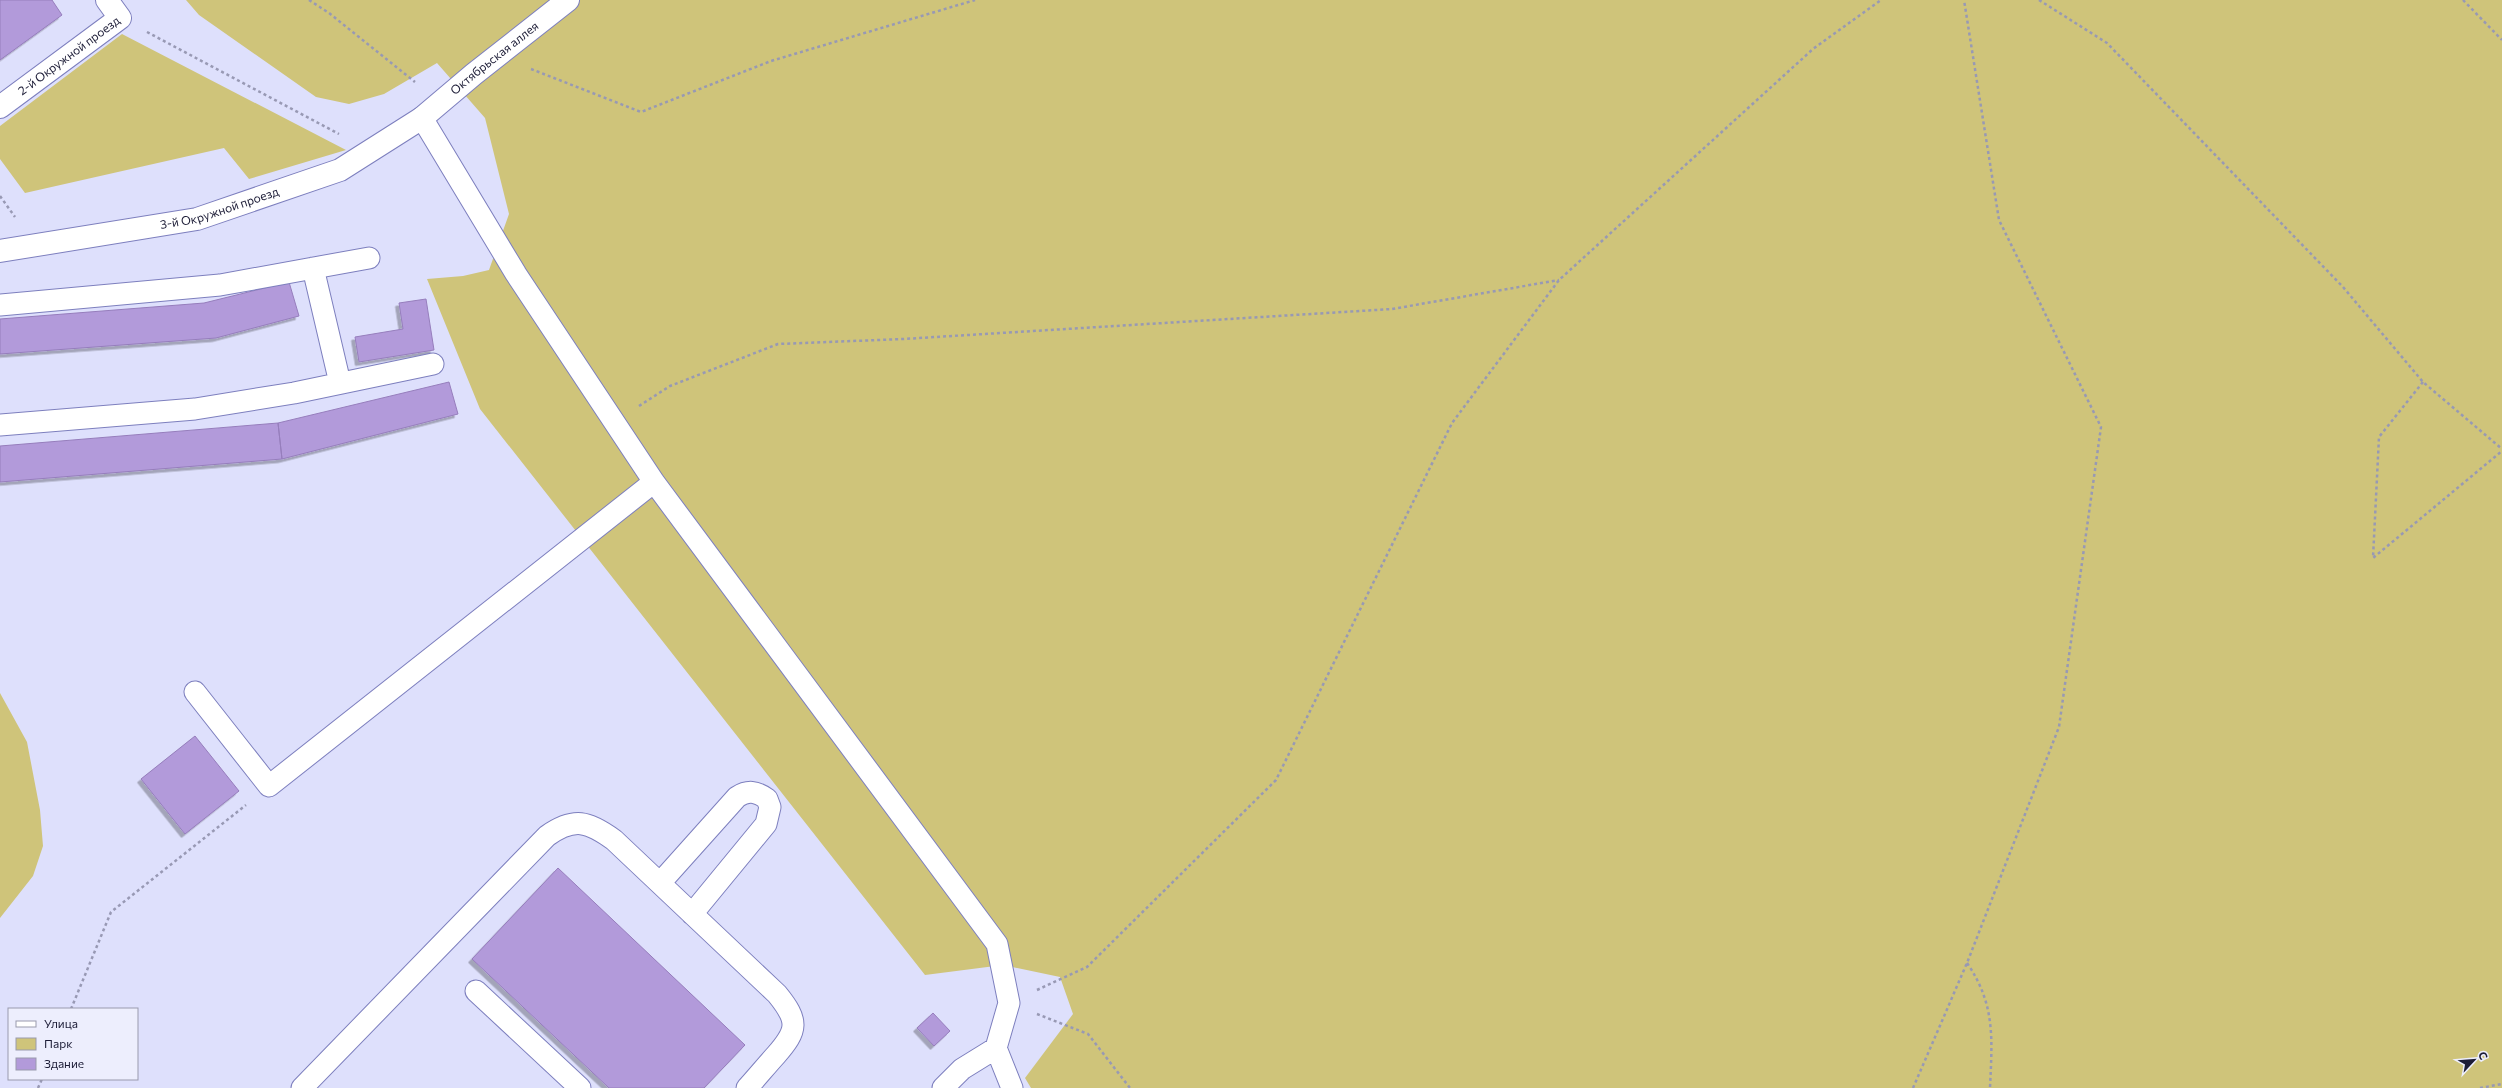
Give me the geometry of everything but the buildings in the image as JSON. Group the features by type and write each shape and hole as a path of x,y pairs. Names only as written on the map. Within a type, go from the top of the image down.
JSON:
{"street":[{"name":"2-й Окружной проезд","path":"0,107 120,18 107,0"},
{"name":"Октябрьская аллея","path":"422,118 497,55 568,0"},
{"name":"3-й Окружной проезд","path":"0,251 197,219 340,170 422,118"}],"lane":[{"path":"422,118 516,274 654,482 997,944 1009,1003 996,1048 962,1078 942,1088"},
{"path":"0,305 220,285 369,258"},
{"path":"313,268 340,384"},
{"path":"0,425 195,409 340,384 433,364"},
{"path":"195,692 269,786 654,482"},
{"path":"660,883 737,797 744,792 753,792 767,799 770,807 766,824 692,914"},
{"path":"302,1088 547,836 560,827 574,823 586,824 601,830 660,883 777,994 792,1016 793,1028 791,1039 747,1088"},
{"path":"476,991 580,1088"},
{"path":"996,1048 1012,1088"}],"path":[{"path":"309,0 329,13 441,102"},
{"path":"497,55 641,112 771,61 975,0"},
{"path":"1009,1003 1087,967 1276,780 1452,423 1560,280 1814,49 1880,0"},
{"path":"1913,1088 1966,963 2059,727 2101,427 1998,220 1964,0"},
{"path":"2039,0 2107,43 2343,287 2423,382 2502,450 2373,558 2379,437 2423,382"},
{"path":"2463,0 2502,40"},
{"path":"120,18 371,151"},
{"path":"614,422 670,386 778,344 903,339 1392,309 1560,280"},
{"path":"71,1008 111,912 269,786"},
{"path":"1966,963 1980,982 1992,1027 1990,1088"},
{"path":"1009,1003 1088,1034 1130,1088"},
{"path":"2480,1088 2502,1084"}],"green space":[{"path":"186,0 2502,0 2502,1088 1031,1088 1025,1078 1073,1014 1060,977 1003,965 925,975 480,409 427,279 463,276 489,270 509,214 485,118 437,63 384,94 349,104 316,97 199,15"},
{"path":"122,34 346,150 249,179 224,148 25,193 0,159 0,126"},
{"path":"0,693 27,742 40,810 43,846 33,876 0,918"}]}
